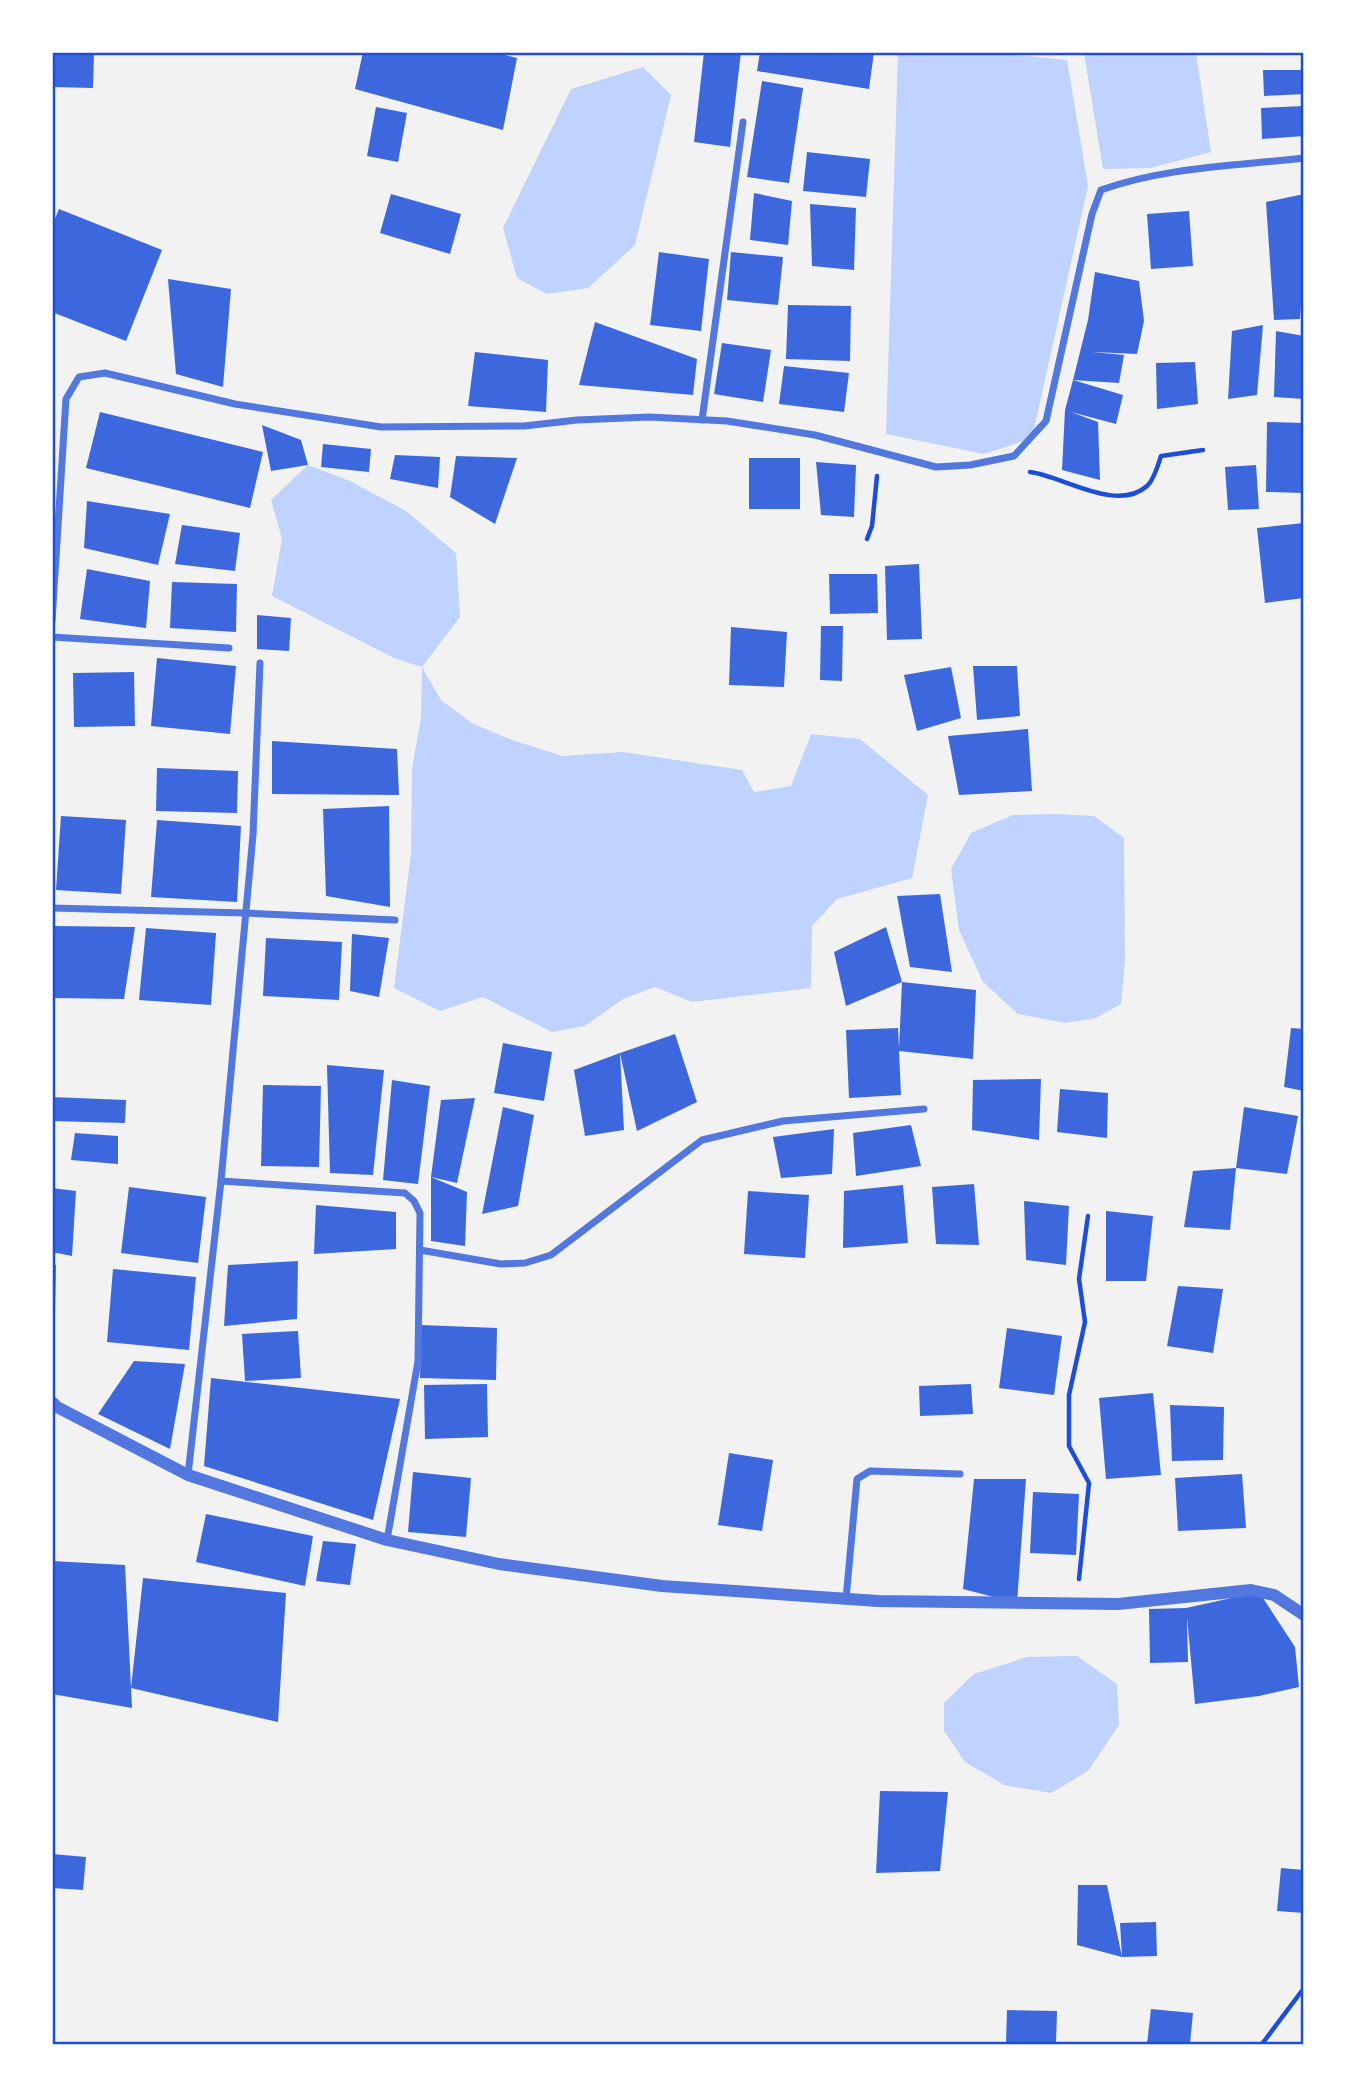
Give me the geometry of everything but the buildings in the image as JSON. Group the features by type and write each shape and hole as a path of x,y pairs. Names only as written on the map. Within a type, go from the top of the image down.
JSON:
{"street":[{"path":"702,420 743,122"},
{"path":"52,621 66,399 79,377 105,373 235,404 381,427 524,426 578,420 649,417 727,421 815,435 936,467 970,465 1014,456 1046,421 1092,214 1101,190 1123,182 1172,173 1304,158"},
{"path":"52,637 229,648"},
{"path":"188,1475 221,1181 253,835 260,663"},
{"path":"52,908 395,920"},
{"path":"420,1250 501,1264 525,1262 551,1255 702,1140 783,1121 924,1109"},
{"path":"221,1181 405,1193 414,1201 420,1213 418,1361 387,1540"},
{"path":"52,1402 188,1475 387,1540 499,1564 662,1587 846,1599 1118,1604 1251,1590 1274,1595 1304,1615"},
{"path":"846,1599 856,1479 870,1471 960,1474"}],"path":[{"path":"1019,471 1044,474 1093,493 1130,495 1149,485 1161,456 1203,450"},
{"path":"867,539 872,526 878,467 900,457"},
{"path":"1076,1604 1089,1483 1069,1446 1069,1395 1085,1322 1079,1279 1088,1216"},
{"path":"1262,2045 1304,1988"}],"water":[{"path":"985,52 1067,60 1088,186 1032,438 984,454 886,434 898,53"},
{"path":"1084,53 1196,53 1211,152 1150,168 1103,169"},
{"path":"643,67 671,95 635,245 588,288 547,294 517,278 503,228 571,89"},
{"path":"308,465 350,481 406,511 456,553 460,617 422,667 394,658 272,596 282,539 271,500"},
{"path":"422,667 441,700 472,723 512,740 563,756 623,752 742,770 754,792 791,786 811,734 860,739 928,795 912,878 837,899 812,926 811,988 692,1002 655,987 623,999 585,1026 552,1032 483,997 440,1011 394,988 411,854 412,768 421,718"},
{"path":"1013,815 1094,816 1124,838 1125,961 1121,1004 1096,1018 1065,1023 1018,1014 983,982 959,930 951,869 971,833"},
{"path":"1077,1656 1117,1684 1119,1725 1088,1771 1051,1793 1004,1785 965,1762 944,1731 944,1703 974,1674 1027,1657"}]}
